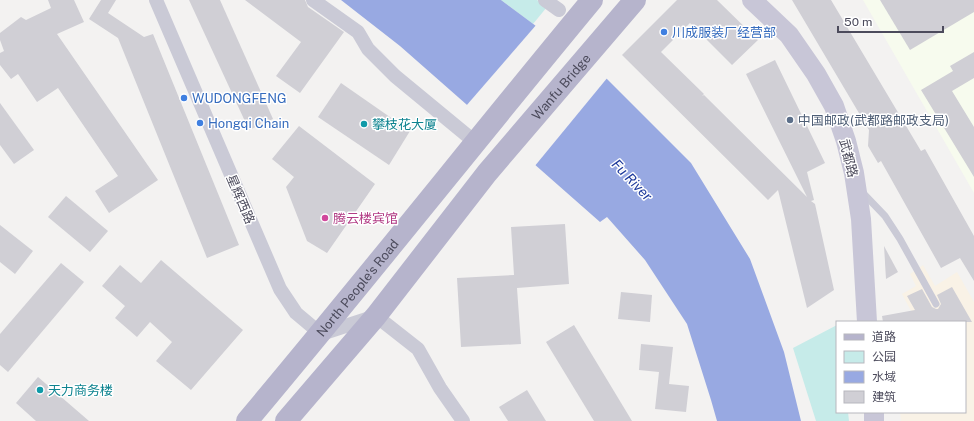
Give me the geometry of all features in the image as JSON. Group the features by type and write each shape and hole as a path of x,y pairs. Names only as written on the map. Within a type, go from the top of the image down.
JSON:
{"main road":[{"path":"478,138 592,0"},
{"name":"Wanfu Bridge","path":"376,316 487,173 635,0"},
{"name":"North People's Road","path":"247,421 321,334 478,138"},
{"path":"286,421 376,316"}],"street":[{"name":"星辉西路","path":"156,0 280,289 296,313 321,334"},
{"path":"313,0 358,32 368,49 395,76 478,138"},
{"path":"545,0 559,10"},
{"name":"武都路","path":"752,0 789,35 816,74 836,113 846,140 854,173 860,219 867,321"},
{"path":"321,334 376,316 418,349 440,388 463,421"}],"lane":[{"path":"856,186 885,216 900,239 936,304"}],"shaded area":[{"path":"863,0 974,0 974,193"},
{"path":"923,265 935,286 957,272 974,302 974,421 901,421 900,413 966,413 966,321 916,321 902,294 916,286 910,274"}],"green space":[{"path":"501,0 537,0 547,7 533,24"},
{"path":"836,326 836,413 848,413 849,421 816,421 793,348"}],"water":[{"name":"Fu River","path":"341,0 501,0 606,78 691,163 750,259 784,352 801,421 717,421 687,324 645,260 607,217 600,222 400,46"}],"pier":[{"path":"537,24 608,77 534,167 466,106"}],"building":[{"path":"48,0 74,0 84,22 57,34 158,180 109,213 95,191 118,176 58,88 37,102 18,74 11,79 0,65 0,53 4,51 0,40 0,33 21,17 26,20 51,8"},
{"path":"101,0 116,0 108,13 144,37 153,34 239,245 207,258 118,38 89,19"},
{"path":"189,0 220,0 273,119 249,130"},
{"path":"245,0 305,0 308,7 344,32 300,93 276,76 301,42"},
{"path":"677,0 717,0 758,40 732,65 690,23 661,52 704,94 702,96 704,95 807,197 746,74 775,60 825,163 807,172 814,200 811,201 815,204 834,290 807,308 778,190 768,200 622,55"},
{"path":"792,0 831,0 921,151 925,149 974,236 974,281 960,258 941,268 881,161 878,163 868,146 869,130"},
{"path":"880,0 974,0 974,12 910,50"},
{"path":"974,52 974,78 952,91 974,127 974,177 921,90 953,71 950,66"},
{"name":"攀枝花大厦","path":"341,83 410,131 389,165 318,117"},
{"path":"0,103 34,150 14,164 0,145"},
{"name":"腾云楼宾馆","path":"299,126 375,184 327,253 307,241 286,187 294,177 272,159"},
{"path":"66,196 108,231 90,252 48,217"},
{"path":"565,224 569,284 517,288 521,344 461,347 457,278 514,275 511,227"},
{"path":"0,225 33,251 15,274 0,262"},
{"path":"884,246 898,272 886,279"},
{"path":"161,260 243,330 191,390 156,361 172,342 150,322 137,337 115,318 125,306 102,286 120,265 141,283"},
{"path":"61,263 84,282 8,372 0,365 0,334"},
{"path":"952,287 972,322 883,321 882,316 915,310 907,296 922,289 932,307 938,309 941,304 937,295"},
{"path":"621,292 652,295 650,322 618,319"},
{"path":"574,325 632,421 594,421 546,342"},
{"path":"641,344 673,347 669,384 689,386 686,412 655,409 659,372 639,370"},
{"name":"天力商务楼","path":"38,377 89,421 36,421 16,403"},
{"path":"527,390 546,421 508,421 499,407"}],"place":[{"name":"川成服装厂经营部","path":"664,32"},
{"name":"WUDONGFENG","path":"184,98"},
{"name":"中国邮政(武都路邮政支局)","path":"790,120"},
{"name":"Hongqi Chain","path":"200,123"},
{"name":"攀枝花大厦","path":"364,124"},
{"name":"腾云楼宾馆","path":"325,218"},
{"name":"天力商务楼","path":"40,390"}]}
